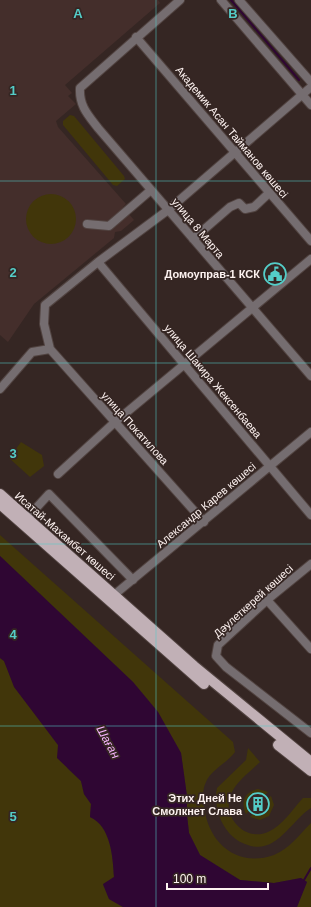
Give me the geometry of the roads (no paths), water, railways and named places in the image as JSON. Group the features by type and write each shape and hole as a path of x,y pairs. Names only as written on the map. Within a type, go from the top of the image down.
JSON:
{"main road":[{"name":"Исатай-Махамбет көшесі","path":"0,494 111,598"},
{"path":"0,504 228,696 311,762"},
{"path":"111,598 236,711 311,771"}],"street":[{"path":"136,37 180,0"},
{"path":"221,0 311,105"},
{"path":"239,0 311,82"},
{"name":"улица 8 Марта","path":"136,37 80,88 79,98 83,109 311,376"},
{"name":"Академик Асан Тайманов көшесі","path":"136,37 311,241"},
{"path":"0,389 32,352 50,349 44,324 46,305 98,262 168,210 311,87"},
{"path":"87,224 109,226 151,190"},
{"path":"193,239 230,207 239,203 245,209 254,207 269,193"},
{"path":"58,474 115,422 253,309 311,259"},
{"name":"улица Шакира Жексенбаева","path":"98,262 311,515"},
{"name":"улица Покатилова","path":"50,349 204,522"},
{"name":"Александр Карев көшесі","path":"111,598 311,432"},
{"path":"27,518 49,494 133,580"},
{"name":"Дәулеткерей көшесі","path":"311,564 218,645 216,656 226,667 311,733"},
{"path":"268,600 311,649"}],"water":[{"name":"Шаған","path":"0,556 133,682 158,712 181,753 187,796 189,833 200,855 240,880 274,883 301,878 307,882 297,907 123,907 109,899 103,884 114,877 112,852 107,835 97,821 90,817 91,804 84,794 81,781 57,758 58,745 14,687 4,661 0,658"}],"waterway":[{"path":"231,0 299,80"},
{"path":"304,880 311,868"}],"place":[{"name":"Домоуправ-1 КСК","path":"275,274"},
{"name":"Этих Дней Не Смолкнет Слава","path":"258,804"}]}
